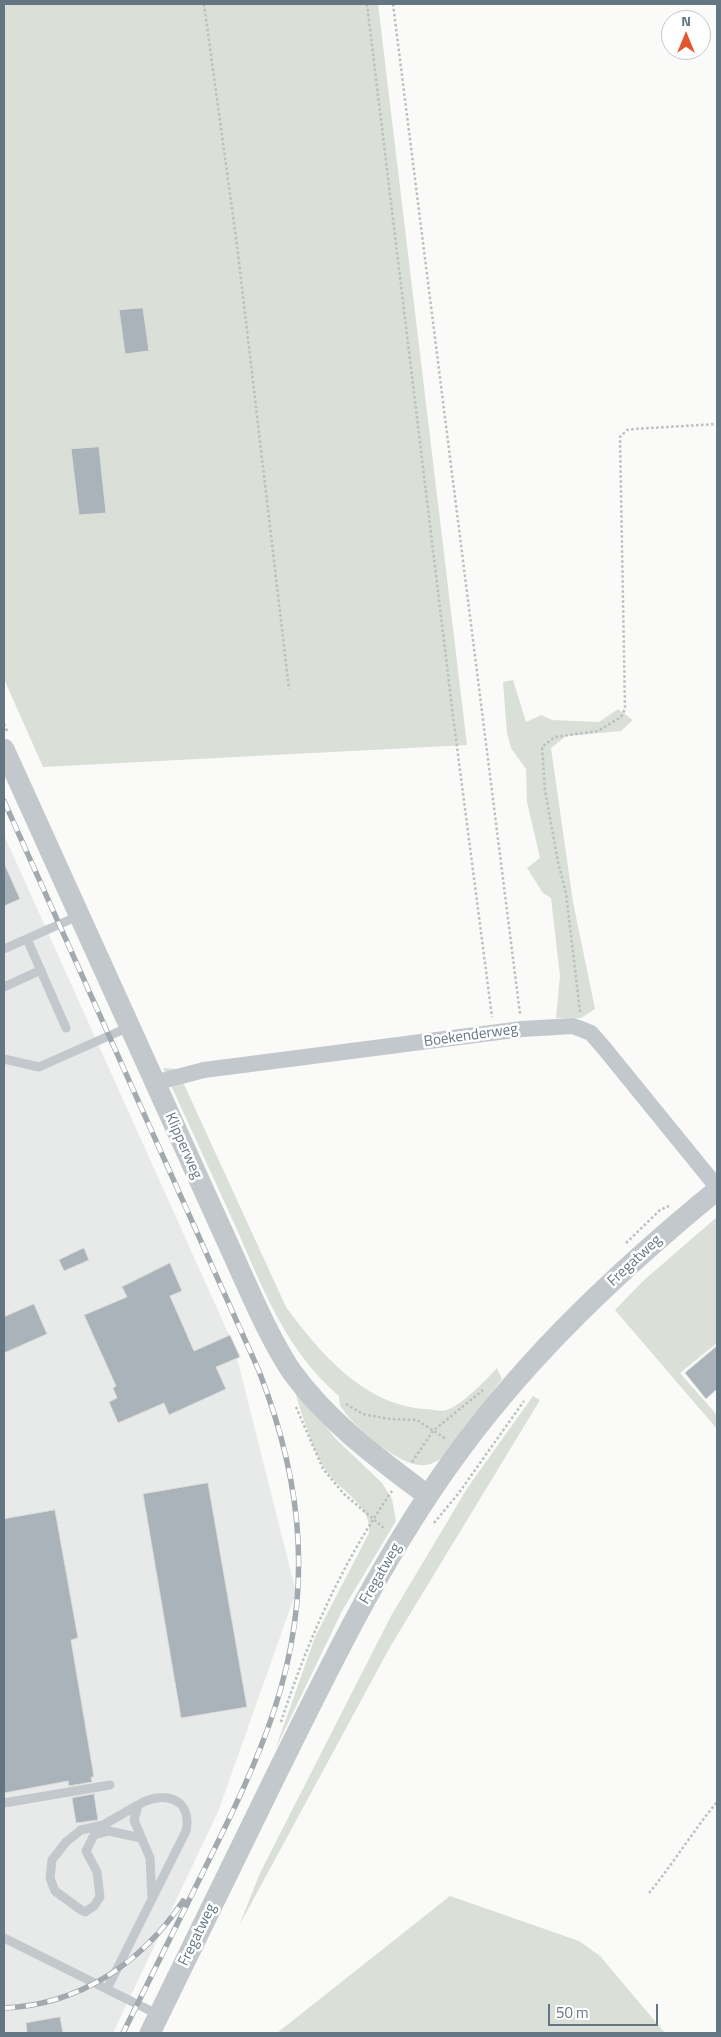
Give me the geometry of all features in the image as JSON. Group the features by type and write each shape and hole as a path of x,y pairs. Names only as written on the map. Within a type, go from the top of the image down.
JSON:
{"street":[{"name":"Klipperweg","path":"4,749 254,1301 292,1372 324,1410 372,1455 428,1496"},
{"name":"Boekenderweg","path":"154,1083 204,1070 522,1029 567,1025 579,1028"},
{"path":"579,1028 591,1033 604,1048 717,1189"},
{"name":"Fregatweg","path":"155,2024 339,1646 400,1540 428,1496 461,1449 529,1366 658,1239 717,1189"}],"lane":[{"path":"4,949 78,916"},
{"path":"27,939 66,1028"},
{"path":"4,987 41,970"},
{"path":"4,1059 39,1067 129,1027"},
{"path":"4,1803 110,1785"},
{"path":"108,1989 186,1831 187,1816 183,1806 167,1797 152,1797 110,1822 81,1830 66,1842 50,1865 50,1878 55,1891 85,1912 90,1910 100,1897 97,1872 86,1851 94,1835 109,1831 141,1838"},
{"path":"138,1805 134,1820 150,1858 152,1900"},
{"path":"4,1938 108,1989 155,2024"}],"path":[{"path":"204,4 237,246 288,690"},
{"path":"367,4 452,706 494,1033"},
{"path":"393,4 522,1029"},
{"path":"579,1028 580,1014 566,893 558,862 547,799 542,747 555,737 598,731 621,717 625,709 620,436 627,430 687,424 717,424"},
{"path":"428,1529 458,1494 527,1396"},
{"path":"341,1401 364,1414 390,1419 417,1420 433,1431"},
{"path":"296,1406 317,1458 333,1482 373,1520 400,1540"},
{"path":"649,1893 674,1863 704,1817 717,1802"}],"shaded area":[{"path":"4,4 378,4 467,745 43,767 4,679"},
{"path":"513,680 526,722 541,715 552,720 599,722 618,709 633,720 621,731 566,736 551,748 573,902 595,1009 581,1018 556,1018 560,976 551,898 543,893 527,868 540,858 527,802 526,769 511,748 507,733 503,682"},
{"path":"4,835 234,1346 296,1592 218,1812 113,2033 4,2033"},
{"path":"163,1068 177,1069 286,1307 313,1342 345,1373 362,1387 381,1397 402,1405 442,1411 453,1407 467,1398 497,1368 502,1379 444,1456 436,1462 423,1465 410,1463 387,1451 355,1424 340,1406 339,1396 304,1359 277,1317 255,1272"},
{"path":"717,1217 717,1343 680,1373 717,1415 717,1429 615,1310 643,1281"},
{"path":"295,1391 337,1440 382,1483 392,1499 396,1521 342,1611 275,1750 315,1637 369,1533 369,1524 362,1508 324,1468 314,1447"},
{"path":"533,1396 540,1400 390,1647 239,1926 260,1873 391,1616 468,1487"},
{"path":"450,1896 579,1941 600,1956 665,2033 277,2033"}],"building":[{"path":"143,308 149,351 125,354 119,310"},
{"path":"99,447 106,513 79,515 71,449"},
{"path":"4,863 20,899 4,906"},
{"path":"84,1248 89,1260 64,1271 59,1260"},
{"path":"170,1263 182,1291 170,1296 194,1351 230,1335 240,1357 216,1367 226,1389 169,1415 164,1403 118,1423 109,1402 117,1398 113,1388 116,1386 84,1315 127,1297 122,1287"},
{"path":"34,1304 47,1334 4,1353 4,1317"},
{"path":"717,1346 717,1389 706,1399 685,1373"},
{"path":"208,1483 247,1707 181,1718 143,1494"},
{"path":"55,1510 78,1638 71,1640 94,1777 91,1777 92,1782 69,1786 68,1781 4,1793 4,1519"},
{"path":"94,1794 98,1820 76,1823 72,1798"},
{"path":"60,2017 63,2033 27,2033 26,2023"}],"railway":[{"path":"4,801 259,1371 280,1433 294,1496 298,1540 298,1586 294,1629 286,1671 274,1711 259,1751 224,1830 123,2033"},
{"path":"4,2008 32,2005 58,1999 106,1977 148,1943 167,1923 183,1901"}]}
